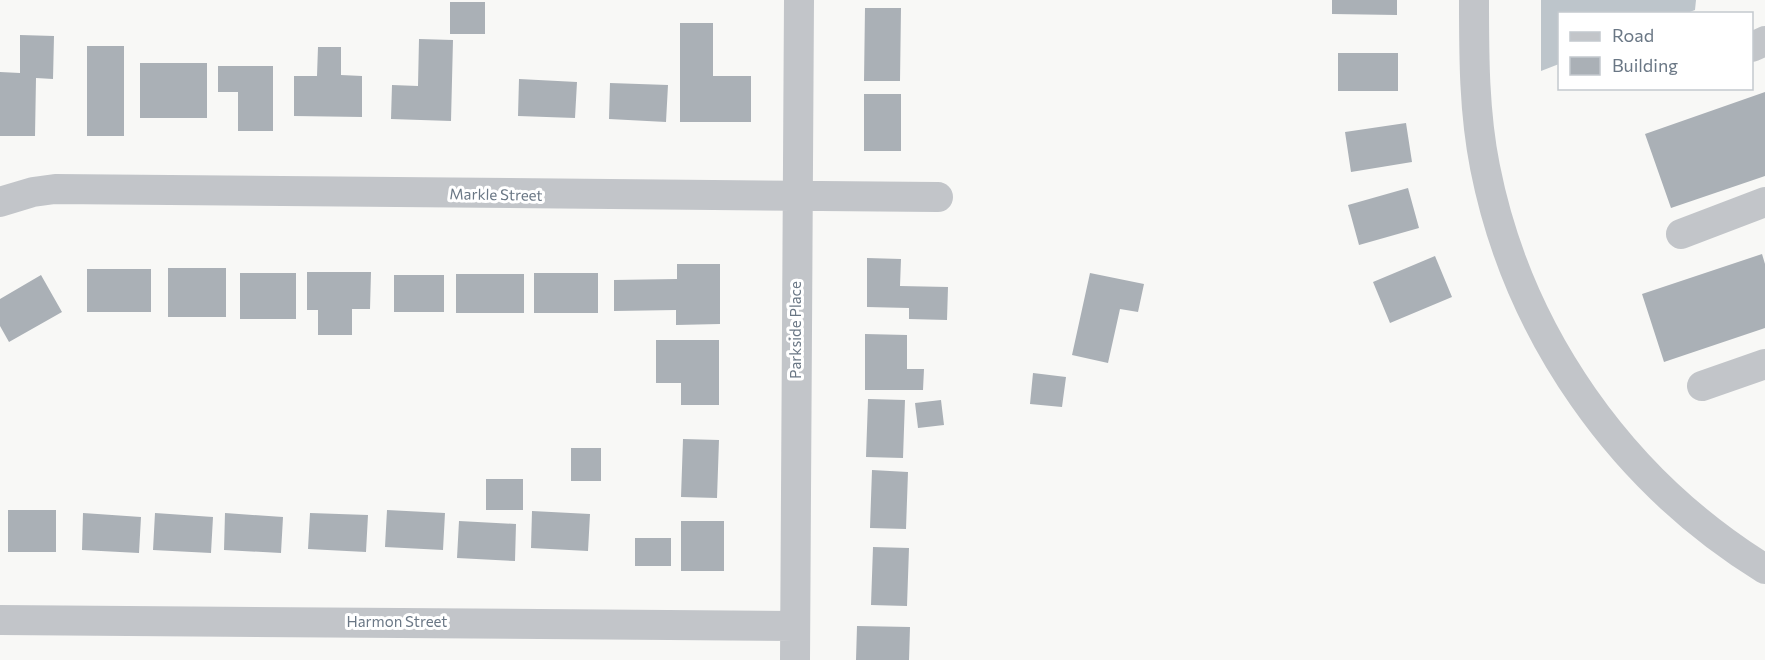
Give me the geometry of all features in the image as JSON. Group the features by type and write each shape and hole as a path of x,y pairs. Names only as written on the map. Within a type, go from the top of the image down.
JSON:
{"street":[{"name":"Parkside Place","path":"795,660 799,0"},
{"path":"1474,0 1476,102 1485,169 1516,271 1545,335 1583,397 1629,456 1707,530 1765,569"},
{"name":"Markle Street","path":"0,202 33,192 55,189 573,196 938,197"},
{"path":"1682,234 1765,202"},
{"path":"1702,386 1765,364"},
{"name":"Harmon Street","path":"0,620 795,626"}],"shaded area":[{"path":"1541,0 1696,0 1695,10 1690,12 1558,12 1558,64 1541,71"}],"building":[{"path":"1332,0 1397,0 1397,15 1332,14"},
{"path":"450,2 485,2 485,34 450,34"},
{"path":"865,8 901,8 900,81 864,81"},
{"path":"680,23 713,23 713,76 751,76 751,122 680,122"},
{"path":"20,35 54,36 53,79 36,78 35,136 0,136 0,72 20,73"},
{"path":"419,39 453,40 451,121 391,119 392,85 418,86"},
{"path":"87,46 124,46 124,136 87,136"},
{"path":"318,47 341,47 341,75 362,76 362,117 294,116 294,76 317,76"},
{"path":"1338,53 1398,53 1398,91 1338,91"},
{"path":"140,63 207,63 207,118 140,118"},
{"path":"218,66 273,66 273,131 238,131 238,92 218,92"},
{"path":"519,79 577,82 575,118 518,116"},
{"path":"610,83 668,85 666,122 609,119"},
{"path":"1765,92 1765,176 1671,208 1645,134"},
{"path":"864,94 901,94 901,151 864,151"},
{"path":"1406,123 1412,162 1351,172 1345,132"},
{"path":"1408,188 1419,228 1359,245 1348,205"},
{"path":"1762,254 1765,264 1765,328 1664,362 1642,294"},
{"path":"1435,256 1452,297 1390,323 1373,282"},
{"path":"867,258 901,259 900,286 948,287 947,320 909,319 909,308 867,307"},
{"path":"677,264 720,264 720,324 676,325 676,310 614,311 614,280 677,279"},
{"path":"168,268 226,268 226,317 168,317"},
{"path":"87,269 151,269 151,312 87,312"},
{"path":"307,272 371,272 370,309 352,309 352,335 318,335 318,310 307,310"},
{"path":"240,273 296,273 296,319 240,319"},
{"path":"534,273 598,273 598,313 534,313"},
{"path":"1090,273 1144,284 1138,312 1120,309 1108,363 1072,355"},
{"path":"456,274 524,274 524,313 456,313"},
{"path":"41,275 62,312 9,342 0,326 0,299"},
{"path":"394,275 444,275 444,312 394,312"},
{"path":"865,334 907,335 907,369 924,369 923,390 865,390"},
{"path":"656,340 719,340 719,405 681,405 681,383 656,383"},
{"path":"1033,373 1066,377 1062,407 1030,404"},
{"path":"868,399 905,400 903,458 866,457"},
{"path":"941,400 944,425 918,428 915,403"},
{"path":"683,439 719,440 717,498 681,497"},
{"path":"571,448 601,448 601,481 571,481"},
{"path":"872,470 908,472 906,529 870,528"},
{"path":"486,479 523,479 523,510 486,510"},
{"path":"8,510 56,510 56,552 8,552"},
{"path":"387,510 445,513 443,550 385,547"},
{"path":"532,511 590,514 588,551 531,548"},
{"path":"83,513 141,517 139,553 82,550"},
{"path":"155,513 213,517 211,553 153,550"},
{"path":"225,513 283,517 281,553 224,550"},
{"path":"310,513 368,515 366,552 308,549"},
{"path":"459,521 516,524 515,561 457,558"},
{"path":"681,521 724,521 724,571 681,571"},
{"path":"635,538 671,538 671,566 635,566"},
{"path":"873,547 909,548 907,606 871,605"},
{"path":"857,626 910,627 909,660 856,660"}]}
